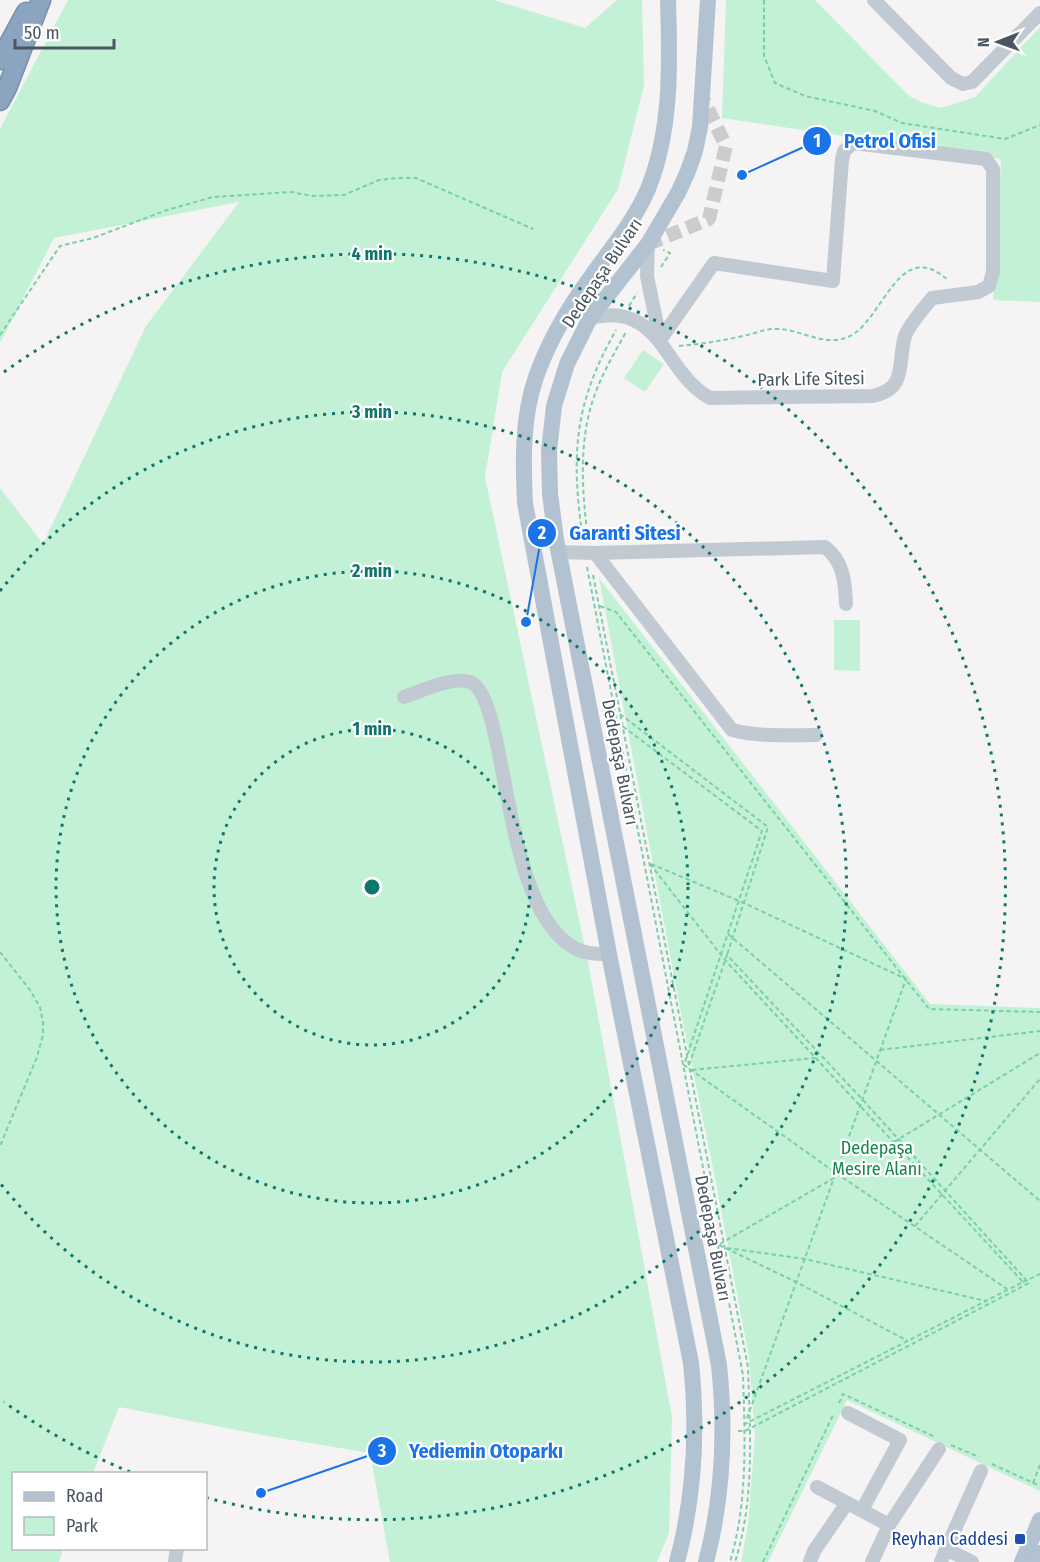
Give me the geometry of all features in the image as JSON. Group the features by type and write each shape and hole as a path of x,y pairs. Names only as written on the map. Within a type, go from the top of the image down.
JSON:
{"highway":[{"path":"0,60 32,0"},
{"path":"0,101 41,0"}],"main road":[{"name":"Dedepaşa Bulvarı","path":"669,0 668,102 657,165 647,192 566,314 551,343 536,377 527,416 524,446 525,503 609,954 691,1363 695,1458 686,1525 677,1562"},
{"name":"Dedepaşa Bulvarı","path":"706,1562 718,1507 722,1473 723,1401 719,1365 559,552 550,494 549,451 554,406 567,364 590,318 620,283 656,247 695,151 700,127 708,0"},
{"path":"1022,1562 1040,1520"},
{"path":"1036,1562 1040,1553"}],"lane":[{"path":"874,0 951,78 963,84 972,82 1040,13"},
{"name":"Park Life Sitesi","path":"853,143 986,159 993,169 993,272 989,286 978,292 932,297 905,335 895,385 886,393 873,396 710,398 693,387 663,344 714,262 833,280 842,160 844,151 853,143"},
{"path":"656,247 648,280 663,344"},
{"path":"590,318 606,314 628,318 663,344"},
{"path":"559,552 825,547 831,551 844,571 846,604"},
{"path":"590,552 732,730 760,734 816,735"},
{"path":"404,697 459,680 473,683 481,690 490,715 518,852 534,895 546,919 561,938 573,948 589,953 609,954"},
{"path":"848,1413 900,1440 862,1510"},
{"path":"872,1562 889,1525 939,1449"},
{"path":"972,1562 944,1555 981,1471"},
{"path":"817,1487 889,1525"},
{"path":"810,1562 814,1551 847,1503"}],"path":[{"path":"764,0 764,56 775,82 805,96 875,111 902,123 1005,139 1040,125"},
{"path":"0,335 60,246 93,238 167,210 213,197 291,192 312,196 344,195 379,180 416,178 533,229"},
{"path":"656,247 670,253 648,280 628,318 595,394 588,420 582,481 594,603 743,1375 746,1451 730,1562"},
{"path":"663,344 711,343 746,336 762,330 776,329 825,340 848,337 872,318 880,302 897,280 912,269 938,271 961,294"},
{"path":"628,318 602,354 588,387 575,453 576,493 590,552 748,1367 750,1472 743,1537 735,1562"},
{"path":"594,603 616,612 929,1009 1040,1012"},
{"path":"620,714 768,827 690,1068"},
{"path":"616,722 622,724 762,831 684,1065"},
{"path":"644,861 744,903 906,980"},
{"path":"649,863 721,955 1023,1282"},
{"path":"728,934 1040,1201"},
{"path":"0,952 30,990 39,1007 44,1035 0,1146"},
{"path":"723,1433 745,1431 1029,1283 900,1139 727,955"},
{"path":"745,1424 906,980"},
{"path":"880,1050 1040,1031"},
{"path":"894,1142 1040,1053"},
{"path":"690,1068 815,1058"},
{"path":"684,1065 836,1173 1008,1290"},
{"path":"915,1227 1040,1079"},
{"path":"719,1245 834,1178"},
{"path":"719,1245 909,1341"},
{"path":"726,1248 804,1259 986,1301"},
{"path":"745,1424 1040,1274"},
{"path":"1033,1483 1040,1465"}],"green space":[{"path":"68,0 494,0 585,28 617,0 642,0 644,85 618,189 502,372 485,477 588,962 672,1417 669,1533 657,1562 390,1562 370,1453 119,1407 93,1472 12,1472 12,1550 63,1550 59,1562 0,1562 0,488 43,544 146,326 239,202 54,238 0,343 0,129"},
{"path":"726,0 815,0 909,96 941,108 975,97 1040,27 1040,302 993,300 1001,159 722,118"},
{"path":"643,350 664,364 645,392 624,378"},
{"name":"Dedepaşa Mesire Alanı","path":"599,578 930,1004 1040,1008 1040,1491 847,1400 768,1562 741,1562 748,1524 755,1435 749,1357"},
{"path":"834,620 860,620 860,671 834,670"}],"tunnel":[{"path":"648,244 709,219 726,146 702,97"}],"place":[{"name":"Petrol Ofisi","path":"742,175"},
{"name":"Garanti Sitesi","path":"526,622"},
{"name":"Yediemin Otoparkı","path":"261,1493"},
{"name":"Reyhan Caddesi","path":"1020,1539"}]}
